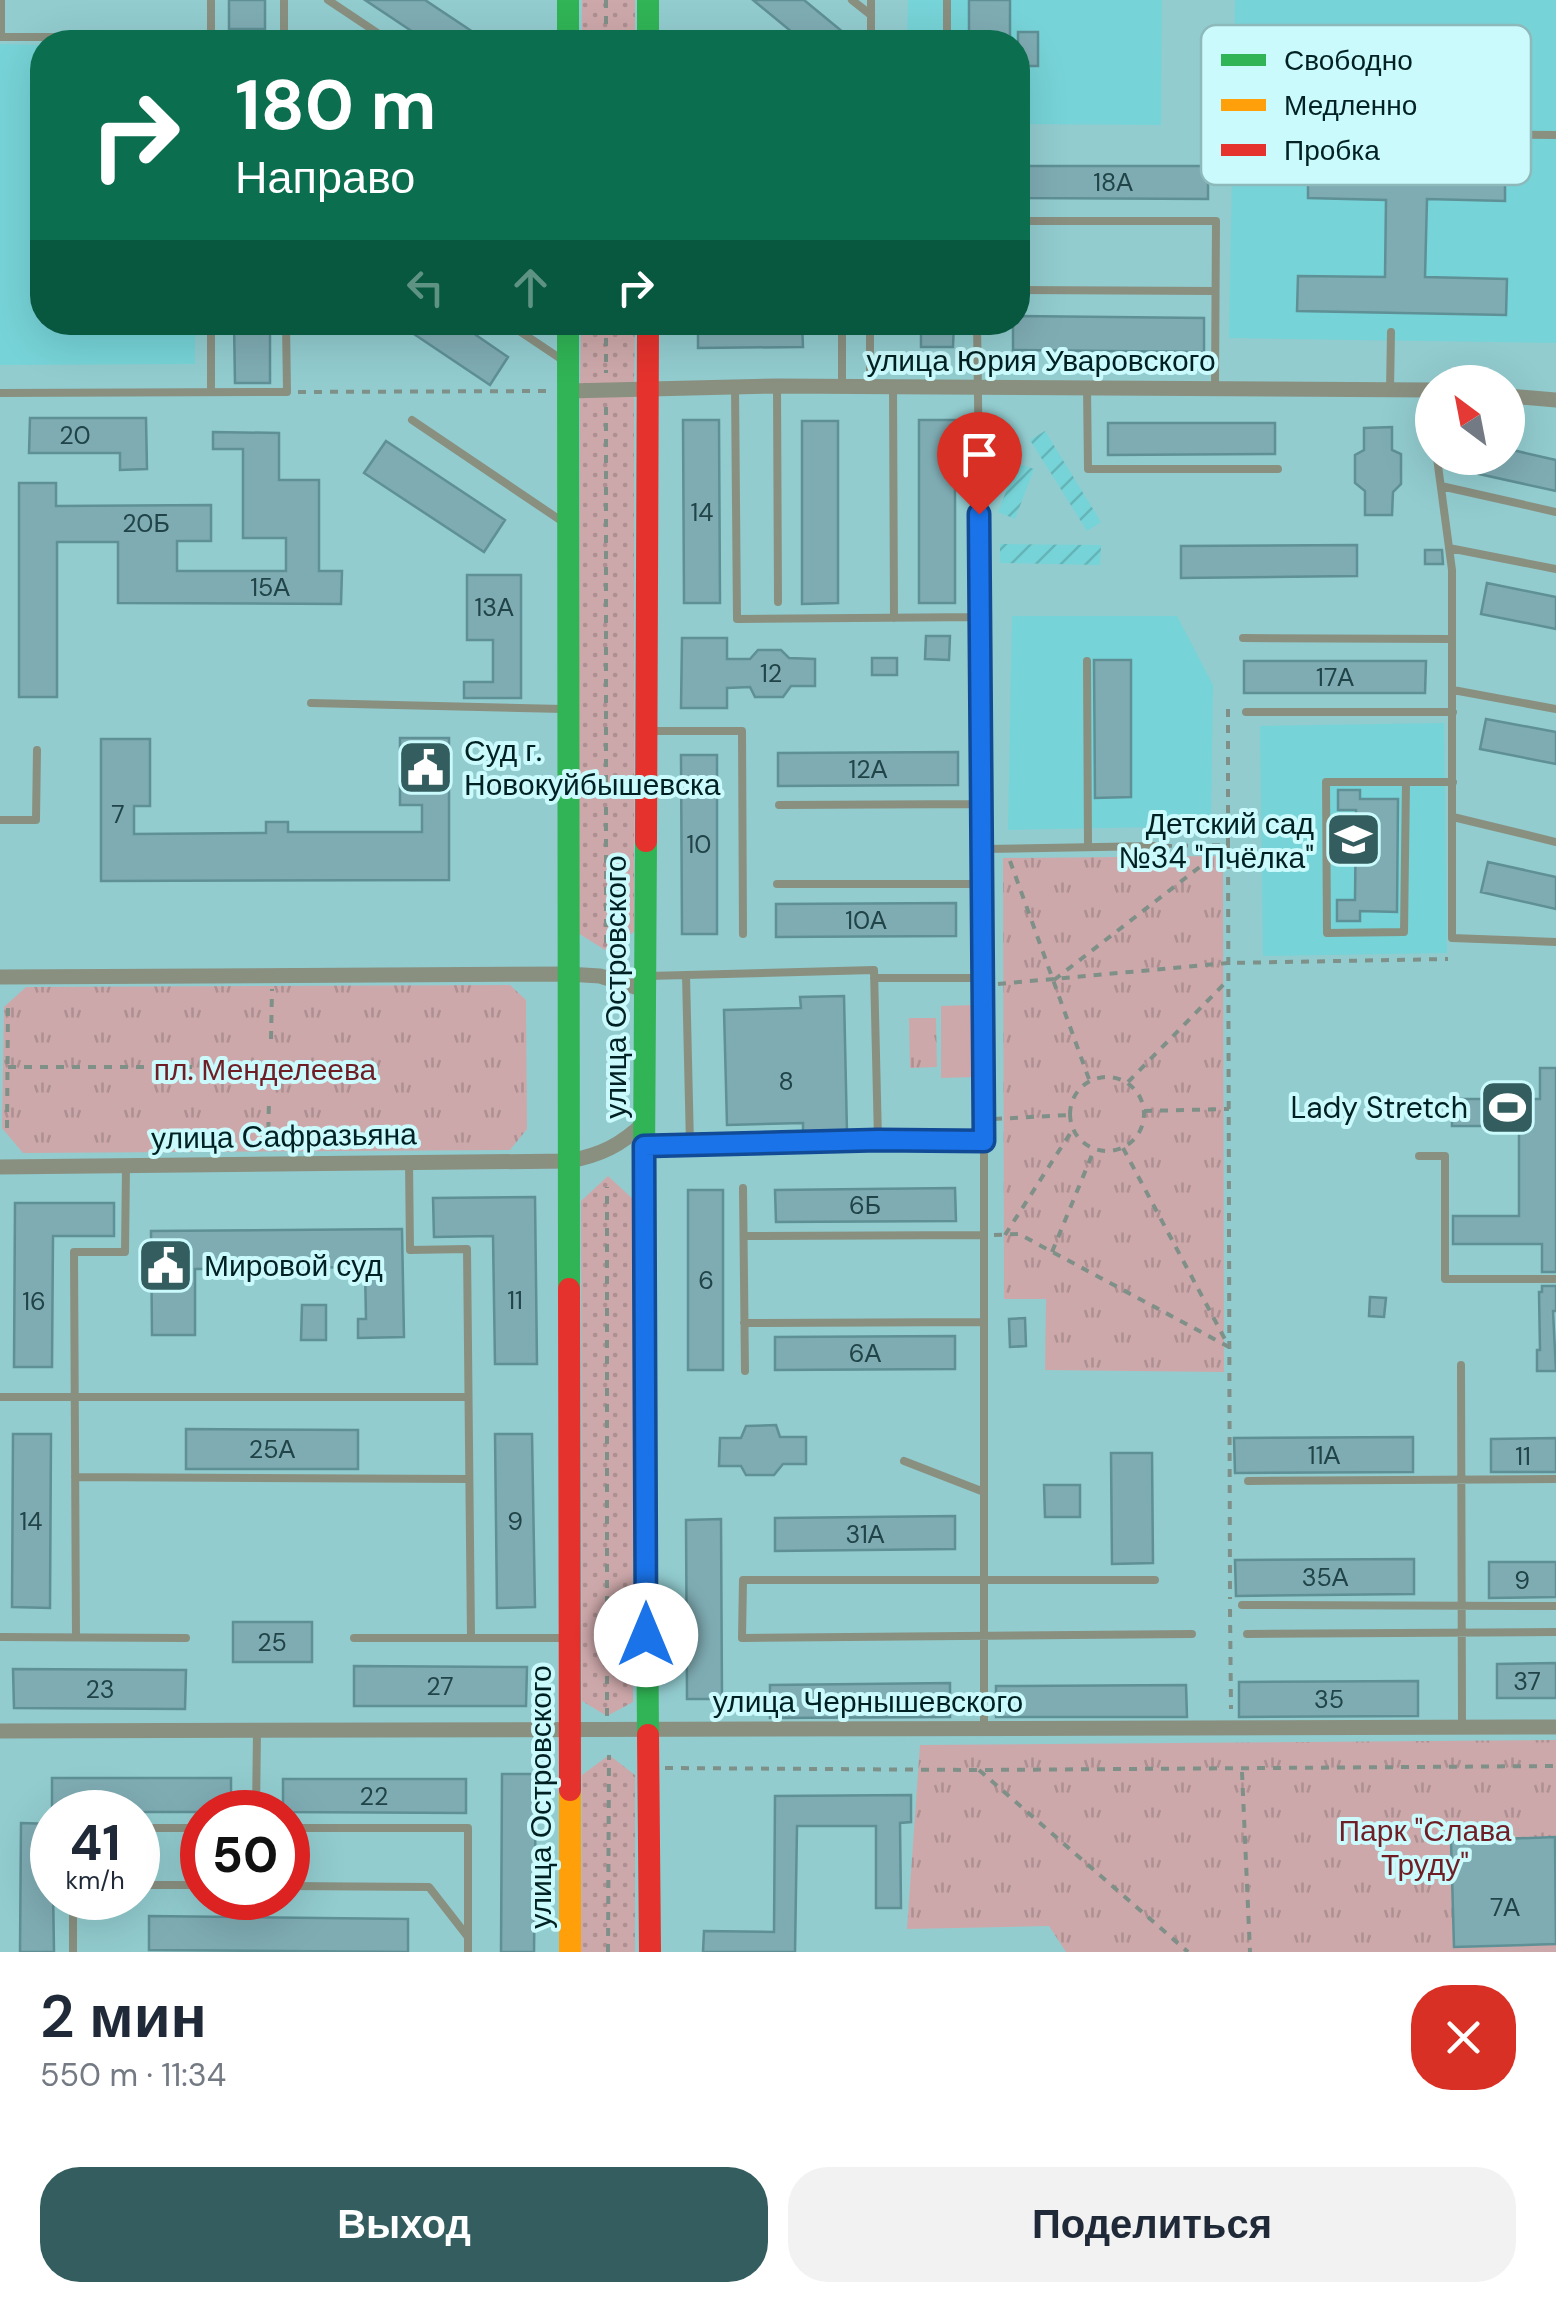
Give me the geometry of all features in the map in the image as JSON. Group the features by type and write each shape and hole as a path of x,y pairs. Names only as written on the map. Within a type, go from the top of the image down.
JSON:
{"main road":[{"path":"648,0 648,30"},
{"name":"улица Островского","path":"568,335 570,1952"},
{"name":"улица Островского","path":"648,335 644,1135 650,1952"}],"street":[{"name":"улица Юрия Уваровского","path":"568,391 735,386 1415,390"},
{"path":"1525,397 1556,400"},
{"path":"0,977 567,974 645,983"},
{"name":"улица Сафразьяна","path":"0,1167 568,1161 597,1155 644,1135"},
{"name":"улица Чернышевского","path":"0,1732 1556,1727"}],"lane":[{"path":"1,0 0,37 30,37"},
{"path":"211,0 211,30"},
{"path":"284,0 284,30"},
{"path":"328,0 373,30"},
{"path":"852,0 871,15"},
{"path":"871,0 871,30"},
{"path":"947,0 947,30"},
{"path":"1531,135 1556,135"},
{"path":"1030,220 1216,221 1214,389"},
{"path":"1030,290 1215,292"},
{"path":"1390,390 1392,332"},
{"path":"210,392 211,335"},
{"path":"0,393 287,392 286,335"},
{"path":"525,335 568,364"},
{"path":"842,335 842,386"},
{"path":"870,335 870,387"},
{"path":"977,335 984,848 984,1728"},
{"path":"735,386 737,619 981,617"},
{"path":"777,386 778,602"},
{"path":"893,387 894,618"},
{"path":"1087,388 1088,469 1278,468"},
{"path":"412,420 569,526"},
{"path":"1439,475 1449,548 1452,640 1452,938 1556,942"},
{"path":"1441,486 1556,512"},
{"path":"1449,548 1556,569"},
{"path":"1243,638 1452,640"},
{"path":"1087,661 1088,847"},
{"path":"1453,690 1556,710"},
{"path":"310,703 568,710"},
{"path":"1246,712 1453,712"},
{"path":"646,731 742,730 742,934"},
{"path":"0,820 36,820 37,750"},
{"path":"1406,782 1404,932 1326,933 1326,782 1406,782 1453,782"},
{"path":"778,806 983,804"},
{"path":"1454,817 1556,842"},
{"path":"984,848 1154,846"},
{"path":"777,884 984,884"},
{"path":"645,983 686,975 874,970 878,1140"},
{"path":"686,975 690,1145"},
{"path":"874,978 984,981"},
{"path":"644,1135 690,1145 984,1141"},
{"path":"1419,1156 1445,1156 1446,1279 1556,1279"},
{"path":"409,1162 410,1250 467,1249 470,1638"},
{"path":"76,1637 74,1252 125,1252 126,1166"},
{"path":"743,1188 745,1370"},
{"path":"744,1236 984,1235"},
{"path":"744,1323 984,1322"},
{"path":"1461,1365 1462,1726"},
{"path":"0,1397 468,1397"},
{"path":"904,1461 984,1492"},
{"path":"75,1477 469,1479"},
{"path":"1248,1481 1556,1479"},
{"path":"1155,1580 743,1580 742,1638 1192,1634"},
{"path":"1242,1605 1556,1606"},
{"path":"1247,1634 1556,1632"},
{"path":"0,1637 186,1638"},
{"path":"354,1638 570,1638"},
{"path":"257,1790 258,1731"},
{"path":"310,1828 468,1828 468,1952"},
{"path":"310,1886 429,1887 468,1938"},
{"path":"73,1952 74,1920"}],"path":[{"path":"606,0 606,30"},
{"path":"606,335 606,948"},
{"path":"287,392 568,391"},
{"path":"1228,708 1230,1709"},
{"path":"1154,846 1228,845"},
{"path":"1052,981 1228,845"},
{"path":"1006,848 1090,1082"},
{"path":"984,981 1052,981 1228,963 1448,958"},
{"path":"1128,1082 1228,980"},
{"path":"272,986 272,1039"},
{"path":"8,1007 8,1128"},
{"path":"8,1068 240,1067"},
{"path":"1113,1077 1128,1082 1141,1099 1144,1126 1123,1148 1109,1152 1094,1150 1073,1129 1068,1116 1074,1098 1090,1082 1113,1077"},
{"path":"268,1151 269,1099"},
{"path":"1144,1111 1229,1109"},
{"path":"984,1119 1068,1116"},
{"path":"1005,1234 1073,1129"},
{"path":"1123,1148 1230,1347"},
{"path":"1052,1253 1094,1150"},
{"path":"607,1188 607,1716"},
{"path":"984,1235 1019,1234 1230,1347"},
{"path":"608,1952 609,1755"},
{"path":"680,1768 1242,1770 1556,1766"},
{"path":"979,1770 1188,1952"},
{"path":"1242,1770 1250,1952"}],"shaded area":[{"path":"908,0 1162,0 1161,125 1030,124 1030,30 907,30"},
{"path":"1235,0 1556,0 1556,343 1229,338 1232,185 1531,185 1531,25 1235,25"},
{"path":"0,44 30,45 30,335 195,335 195,364 0,365"},
{"path":"1045,431 1101,522 1087,531 1030,440"},
{"path":"1017,463 1034,469 1015,519 998,512"},
{"path":"1000,544 1101,545 1100,565 1000,563"},
{"path":"1012,616 1177,616 1213,685 1211,826 1008,830"},
{"name":"Детский сад №34 \"Пчёлка\"","path":"1444,723 1447,953 1263,956 1260,726"}],"green space":[{"path":"582,0 635,0 635,30 582,30"},
{"path":"581,335 635,335 634,383 580,386"},
{"path":"634,390 634,932 605,950 578,933 580,393"},
{"path":"1223,856 1224,1372 1045,1370 1046,1299 1004,1299 1003,858"},
{"name":"пл. Менделеева","path":"510,985 526,1000 527,1129 510,1150 23,1153 2,1128 4,1007 26,987"},
{"path":"975,1005 976,1077 941,1078 941,1006"},
{"path":"909,1018 936,1018 937,1067 910,1068"},
{"path":"608,1176 634,1200 633,1702 607,1716 582,1701 581,1201"},
{"name":"Парк \"Слава Труду\"","path":"1556,1740 1556,1952 1066,1952 1049,1926 907,1929 920,1745"},
{"path":"609,1755 635,1775 635,1952 581,1952 582,1775"}],"building":[{"path":"229,0 265,0 265,29 229,29"},
{"path":"365,0 425,0 470,30 410,30"},
{"path":"753,0 804,0 840,30 789,30"},
{"path":"969,0 1010,0 1010,30 969,30"},
{"path":"1030,32 1038,32 1038,66 1030,66"},
{"path":"1030,166 1201,166 1201,185 1208,185 1208,199 1030,198"},
{"path":"1308,185 1505,185 1505,201 1427,199 1425,277 1507,279 1506,315 1297,311 1298,276 1385,277 1386,200 1308,198"},
{"path":"1030,316 1204,318 1204,352 1013,350 1013,335 1030,335"},
{"path":"234,335 270,335 270,383 235,383"},
{"path":"415,335 476,335 508,357 490,385"},
{"path":"698,335 803,335 803,347 698,348"},
{"path":"921,335 953,335 953,347 921,347"},
{"path":"30,418 146,418 147,469 120,470 120,453 29,453"},
{"path":"683,420 719,420 720,603 684,603"},
{"path":"919,420 955,420 955,603 919,603"},
{"path":"802,421 838,421 838,603 802,604"},
{"path":"1108,423 1275,423 1275,454 1108,455"},
{"path":"1392,427 1392,450 1401,454 1401,484 1393,492 1392,515 1365,515 1365,491 1355,483 1355,455 1364,450 1364,428"},
{"path":"213,432 279,433 279,480 319,480 319,571 342,571 341,604 118,603 118,542 57,542 57,697 19,697 19,483 56,483 56,506 211,505 211,541 177,541 177,571 286,571 286,538 243,538 243,449 213,449"},
{"path":"386,441 505,520 484,552 364,473"},
{"path":"1525,453 1556,460 1556,491 1484,475 1525,475"},
{"path":"1357,545 1357,576 1181,578 1181,546"},
{"path":"1425,550 1442,550 1443,564 1425,564"},
{"path":"467,575 521,575 521,698 464,698 464,682 493,682 493,640 467,640"},
{"path":"1487,583 1556,597 1556,629 1481,614"},
{"path":"926,636 950,636 949,660 925,659"},
{"path":"682,638 727,638 727,659 750,659 758,650 781,650 789,658 815,659 815,686 791,686 783,697 755,697 750,687 727,688 727,708 681,708"},
{"path":"872,658 897,658 897,675 872,675"},
{"path":"1094,660 1131,660 1131,797 1095,798"},
{"path":"1244,661 1426,661 1425,693 1244,693"},
{"path":"1486,719 1556,732 1556,764 1480,749"},
{"path":"400,738 449,738 449,880 101,881 101,739 150,739 150,806 134,806 134,834 266,833 266,822 288,822 288,832 422,832 422,805 400,805"},
{"path":"958,752 958,785 778,786 778,753"},
{"path":"681,755 717,755 717,934 682,934"},
{"path":"1338,790 1360,790 1360,799 1398,799 1397,912 1360,911 1360,921 1337,921 1337,900 1355,900 1356,810 1338,810"},
{"path":"1488,862 1556,877 1556,909 1481,892"},
{"path":"956,903 956,936 776,937 776,904"},
{"path":"844,996 847,1133 803,1134 803,1123 727,1125 724,1010 801,1008 800,997"},
{"path":"1540,1068 1556,1068 1556,1272 1542,1272 1542,1244 1453,1244 1453,1216 1519,1216 1519,1126 1452,1126 1452,1099 1540,1099"},
{"path":"955,1188 956,1221 776,1222 775,1190"},
{"path":"688,1190 723,1190 723,1370 688,1370"},
{"path":"535,1197 537,1364 495,1364 493,1236 434,1237 433,1198"},
{"path":"15,1203 114,1203 114,1236 53,1236 52,1367 14,1367"},
{"path":"402,1229 404,1337 358,1338 358,1319 366,1319 365,1267 195,1269 195,1335 152,1335 151,1231"},
{"path":"1542,1286 1556,1286 1556,1371 1537,1371"},
{"path":"1370,1297 1386,1298 1384,1317 1369,1316"},
{"path":"302,1305 326,1305 326,1340 301,1340"},
{"path":"1025,1318 1026,1346 1010,1347 1009,1319"},
{"path":"955,1336 955,1369 775,1370 775,1337"},
{"path":"776,1425 780,1437 806,1437 806,1464 783,1464 774,1475 746,1475 741,1466 719,1466 720,1438 741,1438 746,1426"},
{"path":"186,1429 358,1430 358,1469 186,1469"},
{"path":"13,1434 51,1434 50,1608 12,1607"},
{"path":"495,1434 532,1434 535,1607 497,1608"},
{"path":"1413,1437 1413,1472 1235,1473 1234,1438"},
{"path":"1556,1438 1556,1472 1491,1472 1491,1439"},
{"path":"1111,1453 1152,1453 1153,1563 1112,1564"},
{"path":"1044,1485 1080,1485 1080,1517 1045,1517"},
{"path":"955,1516 955,1549 775,1551 775,1518"},
{"path":"721,1519 722,1699 687,1699 686,1520"},
{"path":"1414,1559 1414,1594 1236,1596 1235,1560"},
{"path":"1489,1562 1556,1562 1556,1597 1489,1598"},
{"path":"233,1622 312,1622 312,1662 233,1662"},
{"path":"1556,1663 1556,1698 1497,1698 1497,1664"},
{"path":"354,1666 527,1667 526,1706 354,1706"},
{"path":"13,1669 186,1670 185,1709 14,1708"},
{"path":"1418,1681 1418,1716 1239,1717 1239,1682"},
{"path":"950,1683 950,1717 770,1718 770,1685"},
{"path":"1186,1685 1187,1717 996,1717 996,1686"},
{"path":"502,1774 536,1774 534,1952 501,1952"},
{"path":"52,1778 231,1778 231,1790 180,1790 180,1812 160,1812 160,1790 52,1790"},
{"path":"283,1779 466,1779 466,1813 310,1812 310,1790 283,1790"},
{"path":"911,1795 911,1822 900,1823 901,1908 876,1908 876,1826 797,1826 795,1952 703,1952 704,1931 774,1932 775,1796"},
{"path":"21,1823 30,1823 30,1920 54,1920 54,1952 20,1952"},
{"path":"1555,1837 1556,1944 1454,1947 1451,1841"},
{"path":"160,1916 180,1916 180,1920 408,1919 408,1952 149,1950 149,1920 160,1920"}],"traffic: fast":[{"path":"568,0 568,30"},
{"path":"648,0 648,30"},
{"path":"568,335 569,1289"},
{"path":"646,841 648,1735"}],"traffic: slow":[{"path":"570,1790 570,1952"}],"traffic: jam":[{"path":"646,841 648,335"},
{"path":"569,1289 570,1790"},
{"path":"648,1735 650,1952"}],"place":[{"name":"Суд г. Новокуйбышевска","path":"425,767"},
{"name":"Детский сад №34 \"Пчёлка\"","path":"1353,840"},
{"name":"Lady Stretch","path":"1507,1107"},
{"name":"Мировой суд","path":"165,1265"}],"route":[{"path":"646,1635 644,1146 984,1141 979,514"}]}
